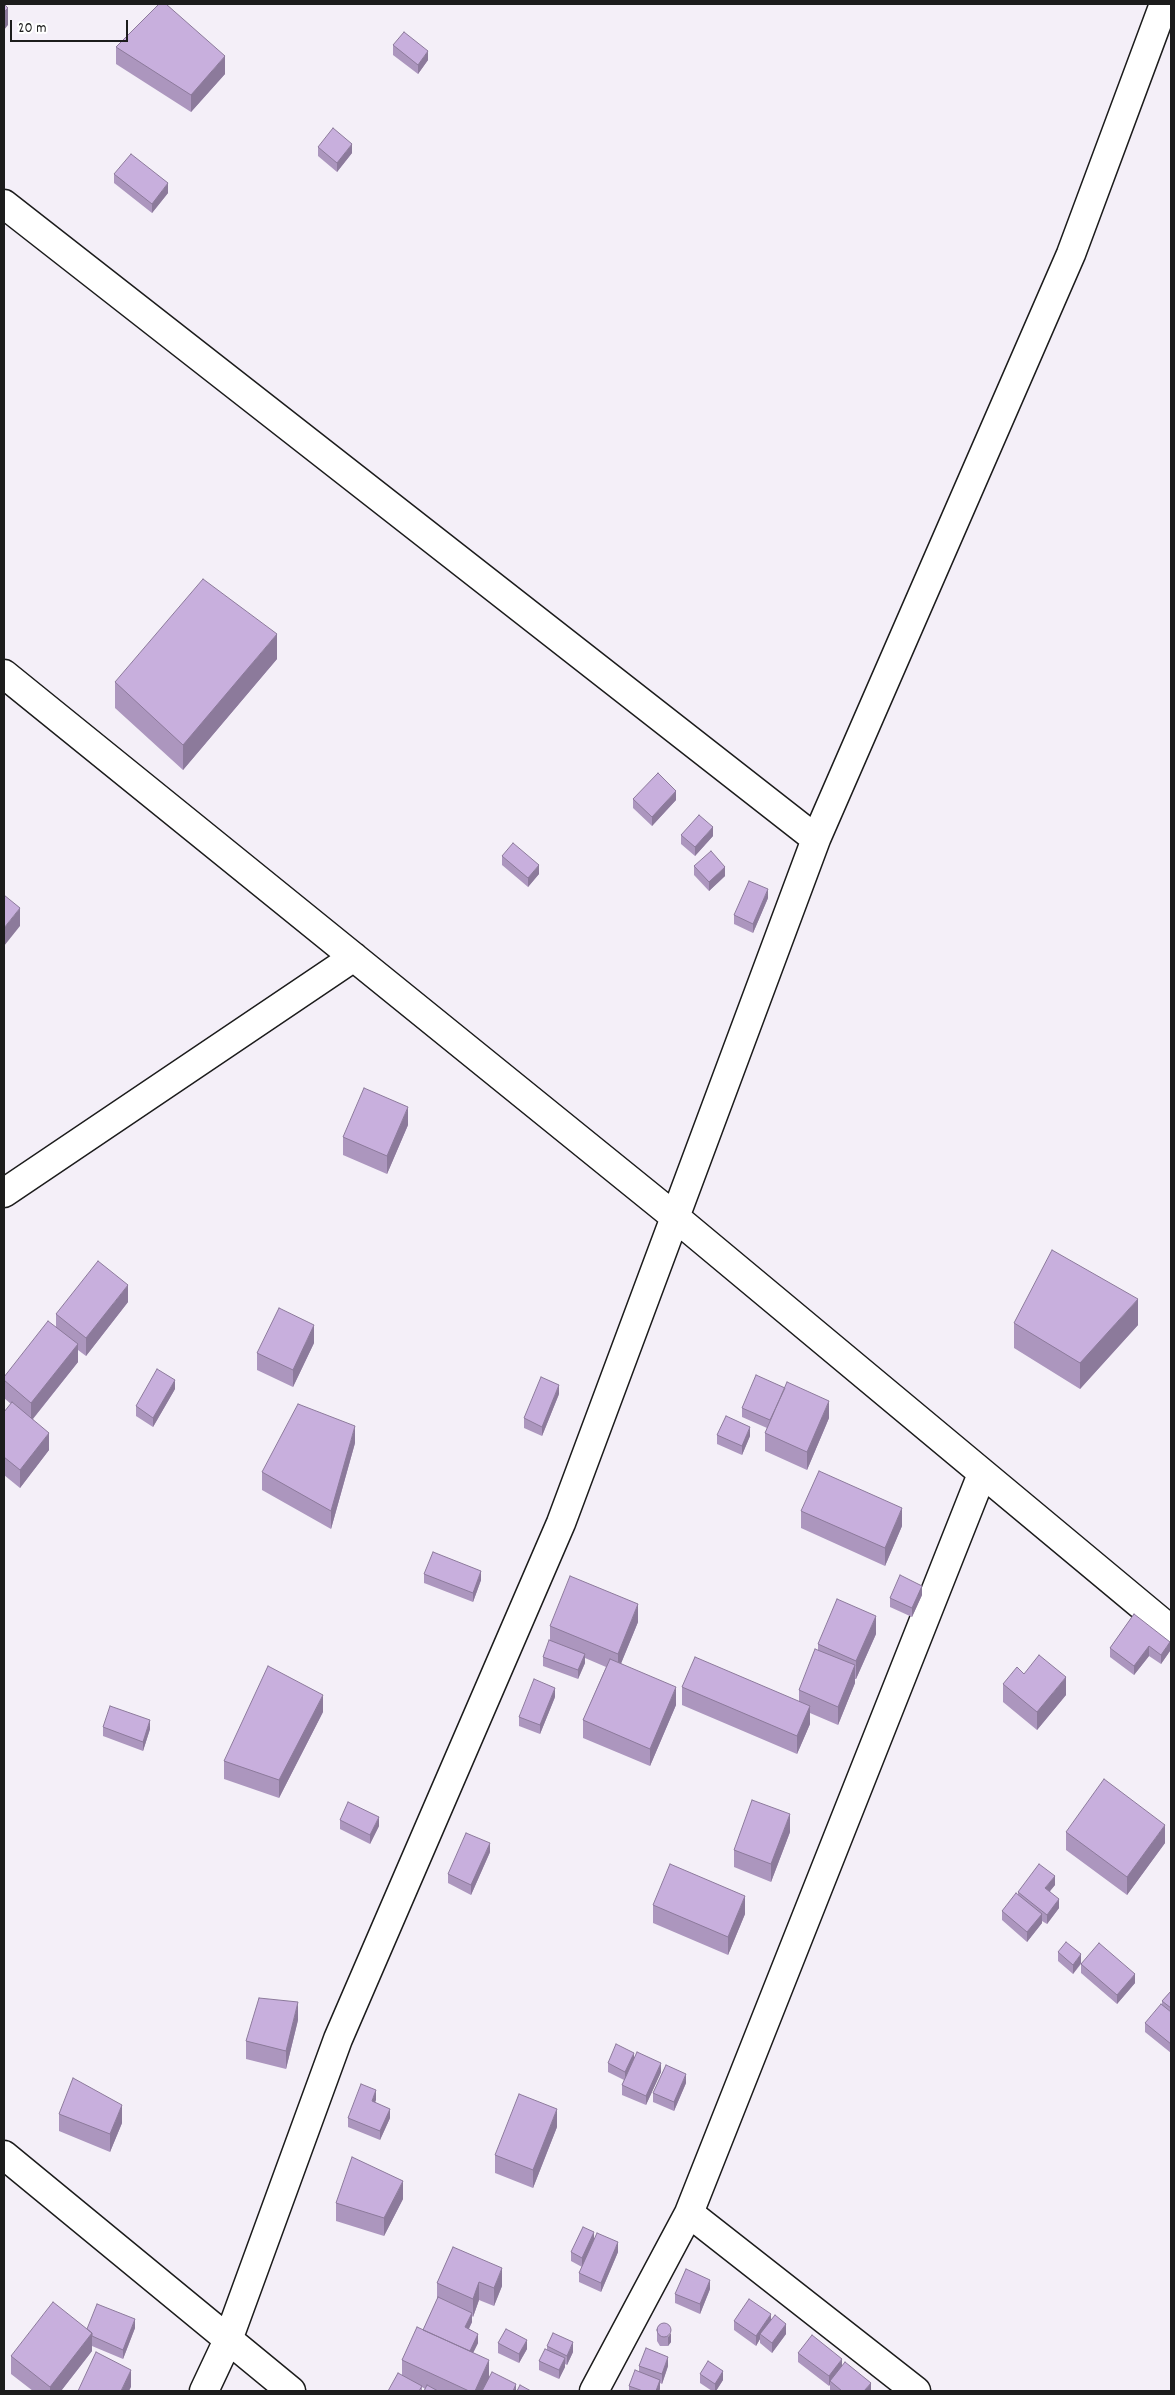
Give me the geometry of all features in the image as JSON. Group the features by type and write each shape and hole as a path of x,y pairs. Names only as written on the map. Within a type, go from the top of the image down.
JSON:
{"street":[{"path":"204,2391 228,2340 338,2039 562,1523 816,839 1072,254 1164,4"},
{"path":"4,204 816,839"},
{"path":"4,674 675,1217 1171,1630"},
{"path":"4,1193 354,957"},
{"path":"594,2391 688,2213 982,1474"},
{"path":"4,2155 291,2391"},
{"path":"688,2213 916,2391"}],"building":[{"path":"4,4 8,8 4,12"},
{"path":"159,4 166,4 225,56 191,95 116,47"},
{"path":"404,32 428,51 418,65 393,45"},
{"path":"333,128 352,144 337,163 318,147"},
{"path":"131,154 168,183 152,204 114,174"},
{"path":"203,579 277,634 183,745 115,682"},
{"path":"658,773 676,791 652,817 633,799"},
{"path":"699,815 713,827 695,847 681,835"},
{"path":"513,843 539,865 528,878 502,856"},
{"path":"711,851 725,867 709,882 694,866"},
{"path":"749,881 768,889 753,924 734,915"},
{"path":"4,895 20,908 4,928"},
{"path":"364,1088 408,1107 387,1156 343,1137"},
{"path":"1052,1250 1138,1299 1080,1363 1014,1323"},
{"path":"98,1261 128,1285 86,1338 56,1314"},
{"path":"279,1308 314,1325 293,1370 257,1353"},
{"path":"48,1321 78,1344 31,1403 4,1380 4,1377"},
{"path":"157,1369 175,1380 153,1418 136,1406"},
{"path":"756,1375 785,1388 770,1420 742,1408"},
{"path":"541,1377 559,1385 542,1427 524,1418"},
{"path":"787,1382 829,1401 807,1452 765,1433"},
{"path":"12,1402 49,1433 20,1470 4,1457 4,1412"},
{"path":"298,1404 355,1426 331,1511 262,1472"},
{"path":"726,1416 750,1427 742,1446 717,1435"},
{"path":"819,1471 902,1508 885,1548 801,1511"},
{"path":"433,1552 481,1571 473,1593 424,1574"},
{"path":"900,1575 922,1586 912,1608 890,1598"},
{"path":"570,1576 638,1604 618,1654 550,1626"},
{"path":"837,1599 876,1616 856,1661 818,1644"},
{"path":"1134,1614 1170,1642 1161,1655 1149,1646 1134,1666 1110,1648"},
{"path":"549,1640 585,1654 578,1670 543,1657"},
{"path":"815,1649 855,1665 838,1707 799,1690"},
{"path":"1039,1655 1066,1677 1037,1712 1003,1684 1017,1667 1024,1674"},
{"path":"695,1657 810,1706 797,1736 682,1687"},
{"path":"610,1659 676,1687 650,1749 583,1720"},
{"path":"268,1666 323,1695 279,1780 224,1761"},
{"path":"534,1679 555,1688 540,1725 519,1717"},
{"path":"110,1706 150,1720 143,1742 103,1727"},
{"path":"1104,1779 1165,1825 1127,1877 1066,1832"},
{"path":"752,1800 790,1814 771,1864 734,1850"},
{"path":"348,1802 379,1817 370,1835 340,1820"},
{"path":"466,1833 490,1843 471,1885 448,1874"},
{"path":"670,1864 745,1896 728,1937 653,1905"},
{"path":"1039,1864 1055,1876 1045,1888 1059,1899 1047,1915 1018,1892"},
{"path":"1016,1893 1042,1914 1027,1932 1002,1911"},
{"path":"1066,1942 1081,1954 1073,1965 1058,1952"},
{"path":"1099,1943 1135,1974 1117,1995 1081,1964"},
{"path":"1171,1991 1171,2008 1162,2001"},
{"path":"259,1998 298,2002 286,2051 246,2041"},
{"path":"1161,2004 1171,2012 1171,2044 1145,2023"},
{"path":"616,2044 634,2053 625,2072 608,2063"},
{"path":"637,2052 661,2063 646,2096 622,2085"},
{"path":"666,2065 686,2074 674,2102 653,2093"},
{"path":"73,2078 122,2105 110,2134 59,2114"},
{"path":"361,2084 376,2090 372,2101 390,2109 380,2131 348,2118"},
{"path":"519,2094 557,2109 533,2170 495,2155"},
{"path":"352,2157 403,2181 384,2218 336,2203"},
{"path":"583,2227 594,2232 582,2258 571,2252"},
{"path":"597,2233 618,2242 601,2283 579,2273"},
{"path":"453,2247 502,2268 494,2288 479,2282 473,2299 437,2283"},
{"path":"686,2269 710,2280 700,2304 675,2294"},
{"path":"438,2297 472,2313 465,2327 478,2334 470,2351 423,2330"},
{"path":"749,2299 771,2314 756,2336 734,2321"},
{"path":"53,2302 92,2333 50,2387 11,2356"},
{"path":"97,2304 135,2319 123,2350 92,2336 92,2333 87,2329"},
{"path":"775,2315 786,2324 772,2343 760,2334"},
{"path":"661,2323 667,2323 671,2330 667,2337 661,2337 657,2333 657,2327"},
{"path":"417,2327 489,2360 475,2391 469,2391 402,2360"},
{"path":"506,2329 527,2340 519,2354 498,2343"},
{"path":"553,2333 573,2342 567,2356 547,2346"},
{"path":"812,2335 842,2359 829,2376 798,2353"},
{"path":"646,2348 668,2357 662,2374 639,2366"},
{"path":"545,2349 565,2358 559,2370 539,2361"},
{"path":"96,2352 131,2370 121,2391 78,2391"},
{"path":"708,2361 723,2371 715,2384 700,2374"},
{"path":"845,2362 871,2383 864,2391 842,2391 830,2381"},
{"path":"635,2370 660,2380 656,2391 643,2391 629,2386"},
{"path":"492,2372 516,2384 513,2391 482,2391"},
{"path":"398,2373 422,2386 419,2391 388,2391"},
{"path":"427,2385 438,2391 424,2391"},
{"path":"520,2385 531,2391 517,2391"}]}
